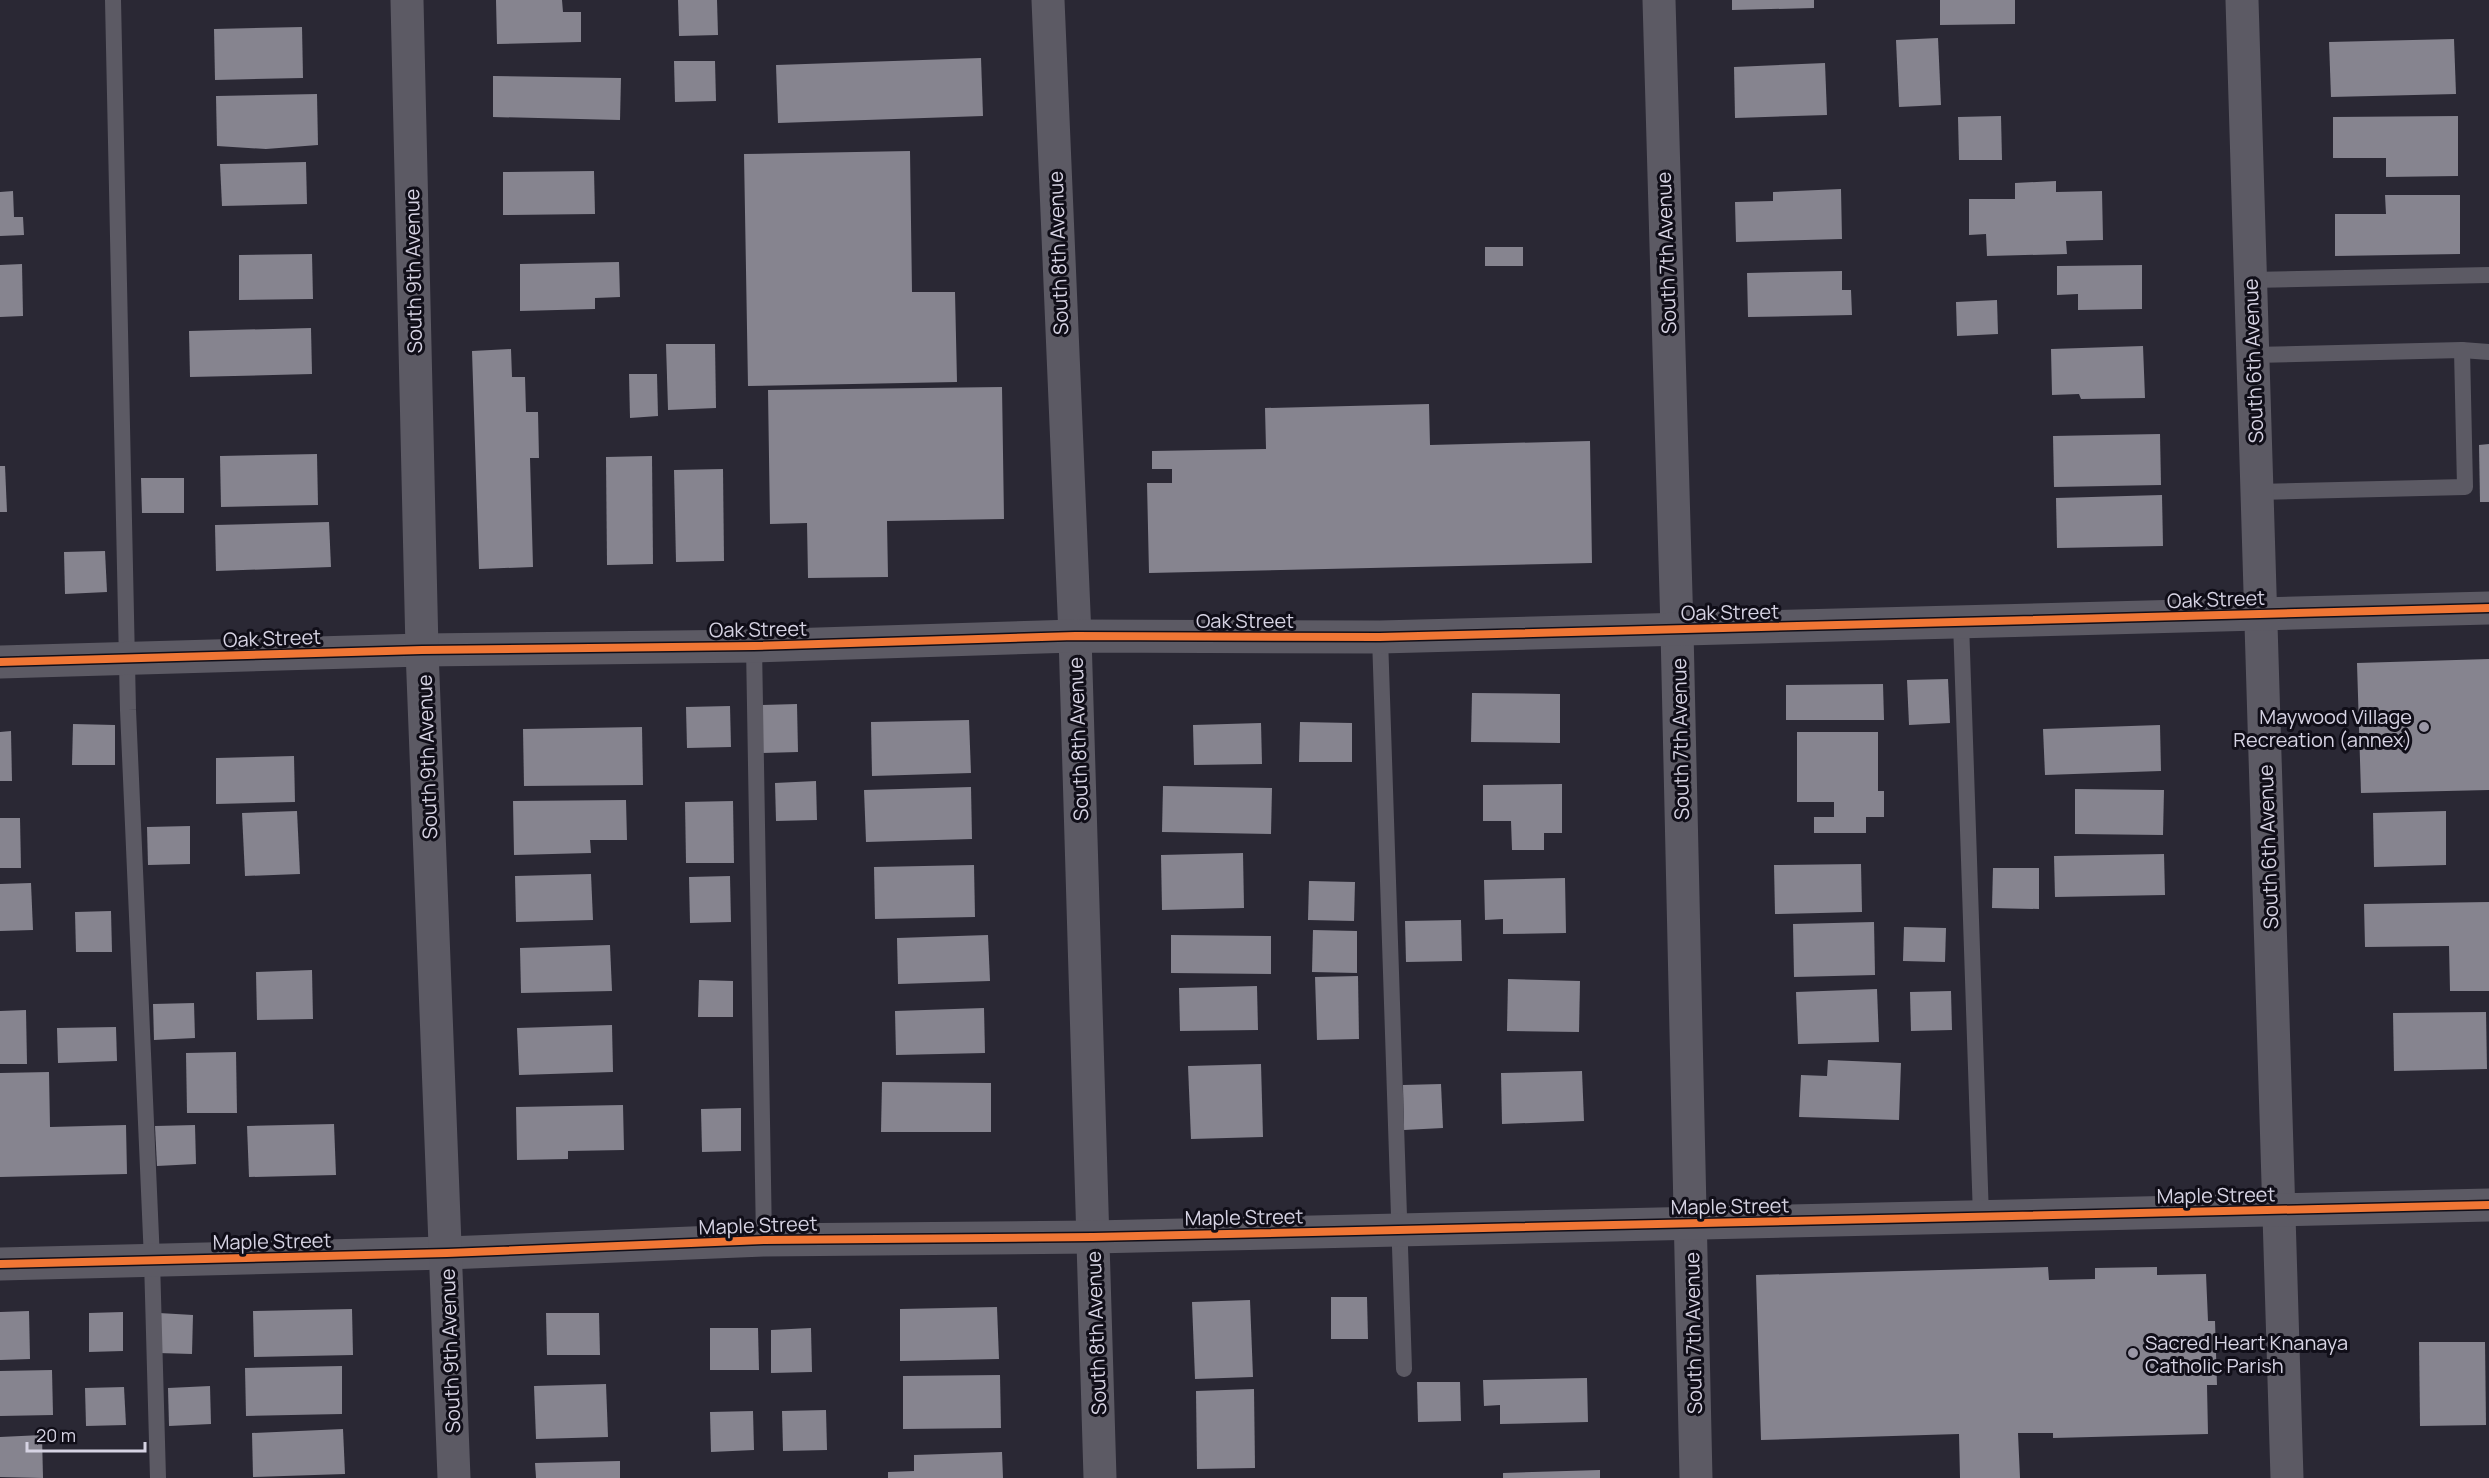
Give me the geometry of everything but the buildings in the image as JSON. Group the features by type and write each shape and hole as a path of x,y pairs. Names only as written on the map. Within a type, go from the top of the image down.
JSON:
{"street":[{"name":"South 9th Avenue","path":"407,0 422,650 454,1478"},
{"name":"South 8th Avenue","path":"1048,0 1075,636 1100,1478"},
{"name":"South 7th Avenue","path":"1659,0 1677,630 1696,1478"},
{"name":"South 6th Avenue","path":"2242,0 2287,1478"},
{"name":"Oak Street","path":"0,662 422,650 754,646 1075,636 1380,638 2489,608"},
{"name":"Maple Street","path":"0,1264 447,1253 764,1240 1093,1237 2489,1205"}],"lane":[{"path":"113,0 126,659 152,1260 158,1478"},
{"path":"2250,280 2489,275"},
{"path":"2253,355 2462,350 2489,352"},
{"path":"2257,492 2465,487 2462,350"},
{"path":"1961,622 1981,1217"},
{"path":"1380,638 1404,1369"},
{"path":"754,646 764,1240"}],"cycle path":[{"path":"0,662 422,650 754,646 1075,636 1380,637 2489,608"},
{"path":"0,1264 447,1253 764,1240 1093,1237 2489,1205"}],"place":[{"name":"Maywood Village Recreation (annex)","path":"2424,727"},
{"name":"Sacred Heart Knanaya Catholic Parish","path":"2133,1353"}]}
